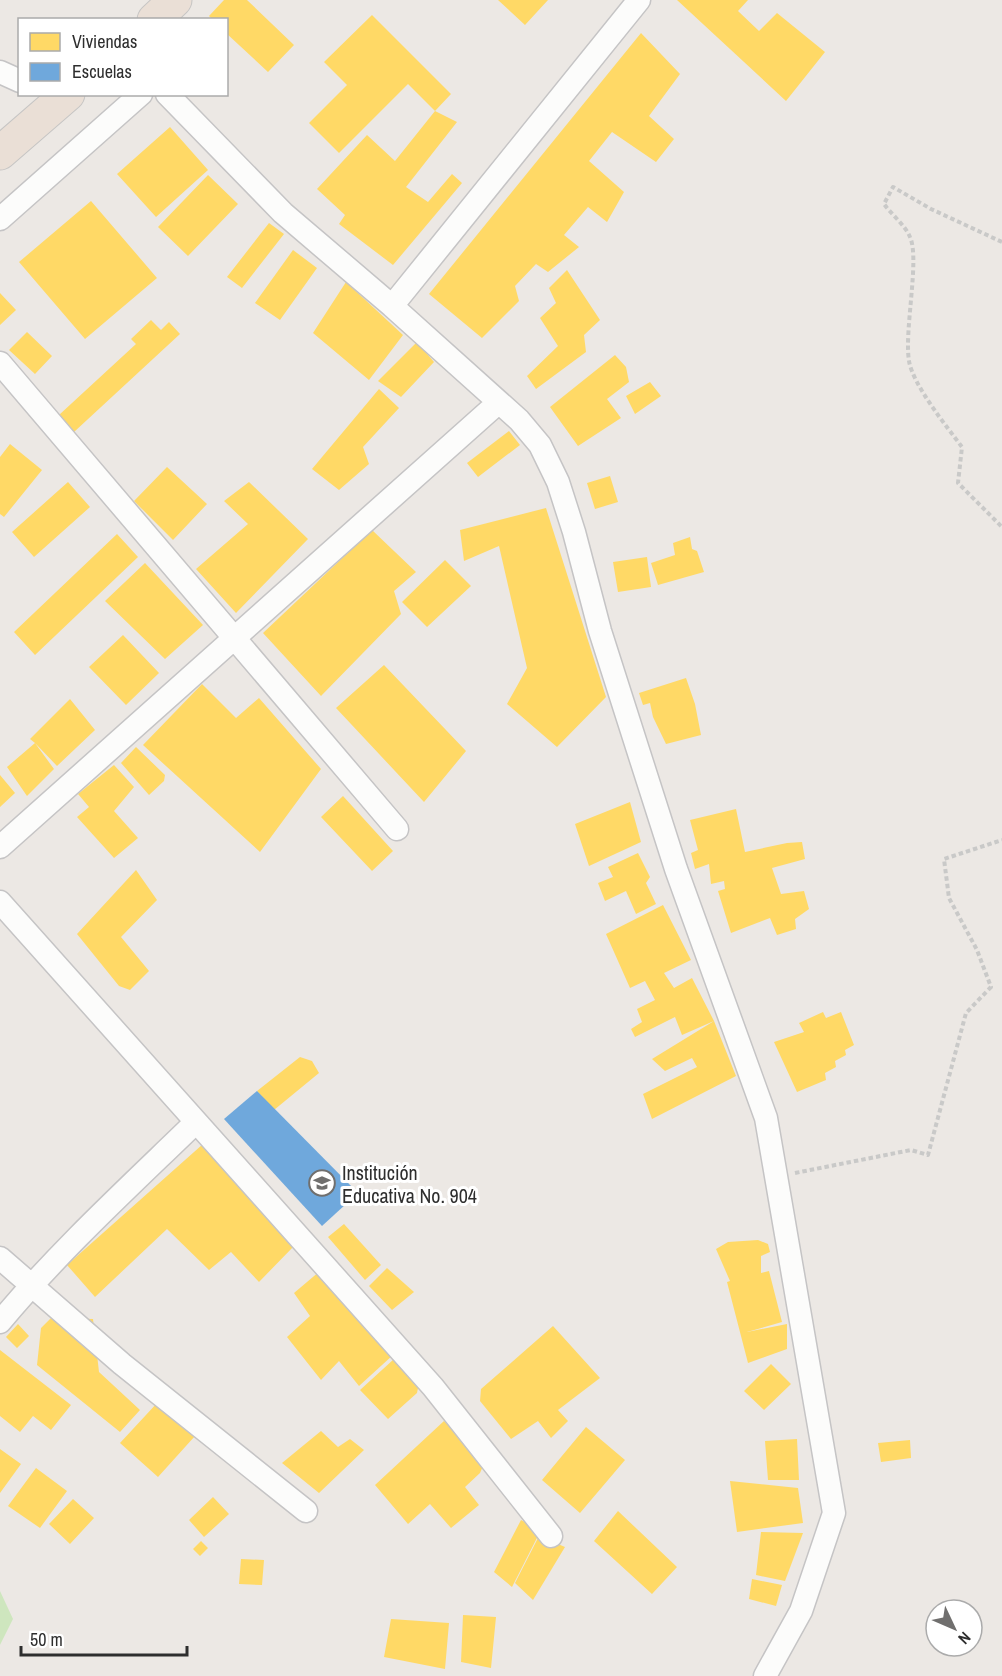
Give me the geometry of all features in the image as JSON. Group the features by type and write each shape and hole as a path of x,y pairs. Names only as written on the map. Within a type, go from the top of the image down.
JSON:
{"highway":[{"path":"156,18 175,0"},
{"path":"0,153 59,97"}],"street":[{"path":"392,306 631,3"},
{"path":"0,72 18,80"},
{"path":"0,219 139,96"},
{"path":"169,96 283,213 392,306 519,420 540,445 558,482 574,532 600,631 676,869 766,1118 834,1513 801,1611 765,1676"},
{"path":"0,363 397,829"},
{"path":"0,847 499,402"},
{"path":"0,902 433,1387 551,1536"},
{"path":"0,1322 31,1285 196,1122"},
{"path":"0,1258 122,1364 306,1511"}],"path":[{"path":"1002,242 931,209 893,187 884,204 910,237 913,257 909,363 933,410 962,447 958,483 1002,527"},
{"path":"776,1176 838,1166 911,1150 928,1155 966,1013 991,987 977,950 949,898 944,859 1002,840"}],"green space":[{"path":"0,1591 13,1619 0,1645"}],"building: Viviendas":[{"path":"224,0 247,0 294,45 268,72 228,35 228,18 209,16"},
{"path":"498,0 548,0 525,25"},
{"path":"677,0 748,0 738,11 759,31 777,13 825,52 786,101"},
{"path":"372,15 451,94 435,111 408,84 339,153 309,123 347,85 324,62"},
{"path":"641,33 680,74 649,116 674,139 656,162 612,132 589,161 624,192 607,222 588,207 564,235 579,247 548,272 536,264 515,286 519,301 482,338 429,294"},
{"path":"435,111 457,122 406,187 428,202 452,174 462,183 393,265 339,224 345,215 317,189 367,135 395,161"},
{"path":"170,127 208,170 156,217 117,174"},
{"path":"208,175 238,204 188,256 158,227"},
{"path":"91,201 157,278 85,339 19,262"},
{"path":"269,223 284,234 242,288 227,277"},
{"path":"293,250 317,268 280,320 255,303"},
{"path":"567,270 600,320 584,335 586,352 536,389 527,376 558,346 540,318 556,303 549,288"},
{"path":"346,282 403,335 369,380 313,333"},
{"path":"0,293 16,310 0,325"},
{"path":"151,320 161,330 169,322 180,334 74,432 59,415 136,344 131,339"},
{"path":"27,332 52,356 35,374 9,350"},
{"path":"417,342 434,362 401,397 378,381"},
{"path":"615,355 626,367 629,382 607,399 621,418 578,446 550,407"},
{"path":"650,382 661,396 635,414 626,396"},
{"path":"379,389 399,408 363,447 369,464 339,490 312,469"},
{"path":"509,431 520,445 478,477 467,463"},
{"path":"10,444 42,470 4,517 0,514 0,457"},
{"path":"167,467 207,504 173,540 134,501"},
{"path":"610,476 618,502 595,509 587,483"},
{"path":"68,482 90,507 34,557 12,532"},
{"path":"249,482 308,539 236,613 196,569 248,524 224,501"},
{"path":"546,508 606,697 557,747 507,704 527,668 499,546 464,561 460,530"},
{"path":"372,530 416,572 394,591 401,614 321,696 263,633"},
{"path":"117,534 138,557 35,655 14,632"},
{"path":"690,537 692,549 697,551 704,572 658,585 651,563 675,555 673,543"},
{"path":"647,557 651,587 618,592 613,562"},
{"path":"445,560 471,586 427,627 402,602"},
{"path":"145,563 203,625 165,659 105,601"},
{"path":"123,635 159,673 126,705 89,667"},
{"path":"384,665 466,751 424,802 336,708"},
{"path":"686,678 695,704 701,735 666,744 653,717 650,703 643,705 639,693"},
{"path":"202,684 236,718 259,698 321,769 260,852 143,745"},
{"path":"70,699 95,730 57,766 30,739"},
{"path":"35,743 54,769 27,796 7,767"},
{"path":"136,747 165,775 164,781 149,795 121,763"},
{"path":"114,765 134,787 114,811 138,838 114,858 77,817 89,807 78,794"},
{"path":"0,775 15,793 0,807"},
{"path":"343,796 393,851 372,871 321,817"},
{"path":"630,802 641,842 589,866 575,824"},
{"path":"736,809 745,852 802,842 805,859 772,868 781,894 804,891 809,909 795,919 796,929 777,935 770,918 731,933 718,891 725,889 724,881 711,884 709,864 695,869 691,853 698,850 690,820"},
{"path":"638,853 650,877 646,883 656,904 636,914 626,891 605,901 598,883 613,877 608,867"},
{"path":"136,870 157,900 121,937 149,971 130,990 119,986 77,934"},
{"path":"663,905 691,960 664,973 674,988 692,978 714,1021 682,1035 675,1017 635,1037 631,1029 642,1022 637,1009 655,1000 645,981 630,988 606,934"},
{"path":"823,1012 826,1018 841,1012 854,1045 845,1050 846,1055 835,1061 836,1067 825,1073 826,1080 797,1092 774,1042 804,1032 799,1023"},
{"path":"714,1021 736,1076 652,1119 643,1094 697,1067 692,1058 665,1071 652,1059"},
{"path":"300,1057 312,1061 319,1073 274,1110 257,1091"},
{"path":"203,1144 294,1246 259,1282 231,1252 209,1270 167,1229 95,1297 67,1265"},
{"path":"344,1224 381,1265 365,1280 328,1237"},
{"path":"758,1240 768,1244 770,1252 761,1256 761,1273 769,1271 782,1322 747,1332 787,1324 787,1349 748,1363 727,1282 730,1281 716,1249 728,1242"},
{"path":"387,1268 414,1292 392,1310 369,1286"},
{"path":"320,1271 393,1355 359,1386 339,1361 321,1380 287,1337 310,1316 294,1293"},
{"path":"51,1318 93,1319 99,1372 140,1410 120,1432 37,1365 41,1328"},
{"path":"18,1324 29,1336 17,1348 6,1337"},
{"path":"553,1326 600,1378 558,1410 568,1421 551,1438 538,1421 511,1439 480,1401 481,1389"},
{"path":"0,1350 71,1405 51,1430 33,1416 20,1432 0,1416"},
{"path":"394,1359 418,1388 417,1393 388,1419 360,1390"},
{"path":"771,1364 791,1384 764,1410 744,1391"},
{"path":"158,1402 195,1436 158,1477 120,1443"},
{"path":"444,1421 467,1443 483,1466 480,1473 465,1487 479,1505 451,1528 430,1504 408,1524 375,1485"},
{"path":"586,1427 625,1460 580,1513 542,1480"},
{"path":"321,1431 338,1447 350,1439 364,1450 319,1493 282,1463"},
{"path":"797,1439 799,1480 768,1480 765,1441"},
{"path":"910,1440 911,1458 881,1462 878,1443"},
{"path":"0,1449 21,1464 0,1493"},
{"path":"36,1468 67,1491 40,1528 8,1506"},
{"path":"730,1481 798,1488 803,1523 737,1532"},
{"path":"213,1497 229,1514 204,1537 189,1520"},
{"path":"73,1499 94,1518 70,1544 49,1524"},
{"path":"618,1511 677,1567 652,1594 594,1541"},
{"path":"521,1520 541,1530 512,1587 494,1572"},
{"path":"761,1532 803,1533 785,1581 756,1575"},
{"path":"539,1536 565,1547 533,1600 515,1583"},
{"path":"201,1541 208,1548 200,1556 193,1549"},
{"path":"241,1559 264,1560 262,1585 239,1584"},
{"path":"752,1579 782,1585 776,1606 749,1599"},
{"path":"463,1615 496,1617 491,1668 461,1662"},
{"path":"391,1619 449,1623 445,1669 384,1657"}],"building: Escuelas":[{"path":"257,1091 358,1193 322,1226 224,1119"}],"place":[{"name":"Institución Educativa No. 904","path":"322,1183"}]}
